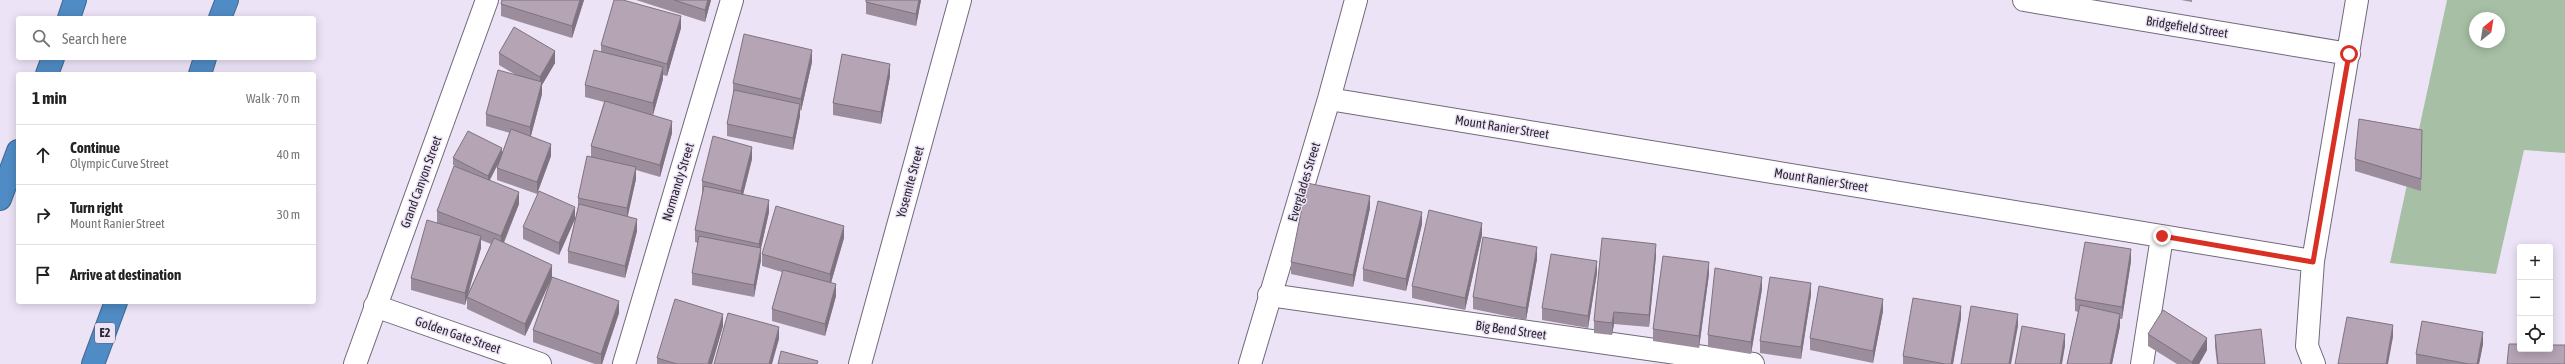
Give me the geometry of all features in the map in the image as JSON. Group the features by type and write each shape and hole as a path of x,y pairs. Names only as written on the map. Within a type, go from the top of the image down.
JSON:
{"highway":[{"path":"70,16 76,0"},
{"path":"221,16 227,0"},
{"path":"48,72 52,60"},
{"path":"201,72 204,60"},
{"path":"0,199 16,156"},
{"name":"E2","path":"93,364 115,304"}],"street":[{"name":"Grand Canyon Street","path":"355,364 487,0"},
{"name":"Normandy Street","path":"624,364 732,0"},
{"name":"Yosemite Street","path":"860,364 960,0"},
{"name":"Everglades Street","path":"1250,364 1269,295 1329,99 1356,0"},
{"name":"Bridgefield Street","path":"2024,0 2349,54"},
{"path":"2314,364 2307,346 2313,262 2357,0"},
{"name":"Mount Ranier Street","path":"1329,99 2313,262"},
{"path":"2142,364 2162,236"},
{"name":"Big Bend Street","path":"1269,295 1753,364"},
{"name":"Golden Gate Street","path":"375,306 540,364"}],"green space":[{"path":"2447,0 2565,0 2565,153 2524,150 2496,274 2390,263"}],"building":[{"path":"502,0 580,0 572,26 501,4"},
{"path":"614,0 623,0 681,16 667,64 601,45"},
{"path":"674,0 708,0 705,10"},
{"path":"866,0 919,0 916,14 866,2"},
{"path":"514,27 555,51 540,77 499,53"},
{"path":"744,34 812,50 801,99 733,83"},
{"path":"594,50 663,67 653,103 585,85"},
{"path":"842,54 890,64 881,112 833,103"},
{"path":"498,70 542,82 530,127 486,114"},
{"path":"734,90 800,104 793,138 727,124"},
{"path":"605,101 672,121 660,165 591,146"},
{"path":"2359,119 2422,130 2421,179 2355,159"},
{"path":"511,129 551,144 537,182 497,168"},
{"path":"468,131 502,148 488,176 453,158"},
{"path":"713,136 752,147 741,191 702,181"},
{"path":"587,156 636,167 627,208 578,198"},
{"path":"454,166 519,192 501,236 437,211"},
{"path":"1307,183 1370,196 1353,275 1291,262"},
{"path":"704,186 769,200 759,244 695,230"},
{"path":"539,191 575,207 559,243 523,227"},
{"path":"1378,201 1422,212 1406,279 1363,269"},
{"path":"579,204 637,219 625,266 568,251"},
{"path":"776,206 844,226 830,274 762,254"},
{"path":"1429,210 1482,223 1465,298 1412,286"},
{"path":"427,220 481,236 465,293 411,278"},
{"path":"699,236 761,248 754,285 692,273"},
{"path":"1483,237 1537,247 1526,308 1473,297"},
{"path":"494,238 552,265 525,324 467,297"},
{"path":"1602,238 1656,244 1649,315 1614,312 1612,323 1594,321"},
{"path":"2085,242 2131,249 2122,307 2075,299"},
{"path":"1551,254 1597,261 1588,316 1542,308"},
{"path":"1663,256 1709,262 1699,336 1653,329"},
{"path":"1715,268 1762,277 1751,342 1708,335"},
{"path":"783,270 836,284 825,324 772,309"},
{"path":"552,277 619,301 601,354 533,330"},
{"path":"1770,277 1811,283 1801,347 1760,341"},
{"path":"1819,286 1883,299 1873,351 1810,338"},
{"path":"1913,298 1961,306 1951,364 1903,356"},
{"path":"675,299 723,314 708,364 677,364 657,358"},
{"path":"2080,305 2120,314 2110,364 2067,364"},
{"path":"1971,306 2018,314 2009,364 1961,364"},
{"path":"2163,310 2207,338 2192,362 2148,334"},
{"path":"728,313 779,327 769,364 714,364"},
{"path":"2347,317 2393,325 2386,364 2338,364"},
{"path":"2422,321 2483,332 2477,364 2469,364 2416,354"},
{"path":"2022,326 2065,334 2060,364 2015,364"},
{"path":"2261,329 2265,364 2218,364 2215,335"},
{"path":"2509,344 2517,344 2517,352 2553,352 2553,345 2565,345 2565,364 2507,364"},
{"path":"781,351 818,361 817,364 778,364"}],"route":[{"path":"2162,236 2313,262 2349,54"}]}
